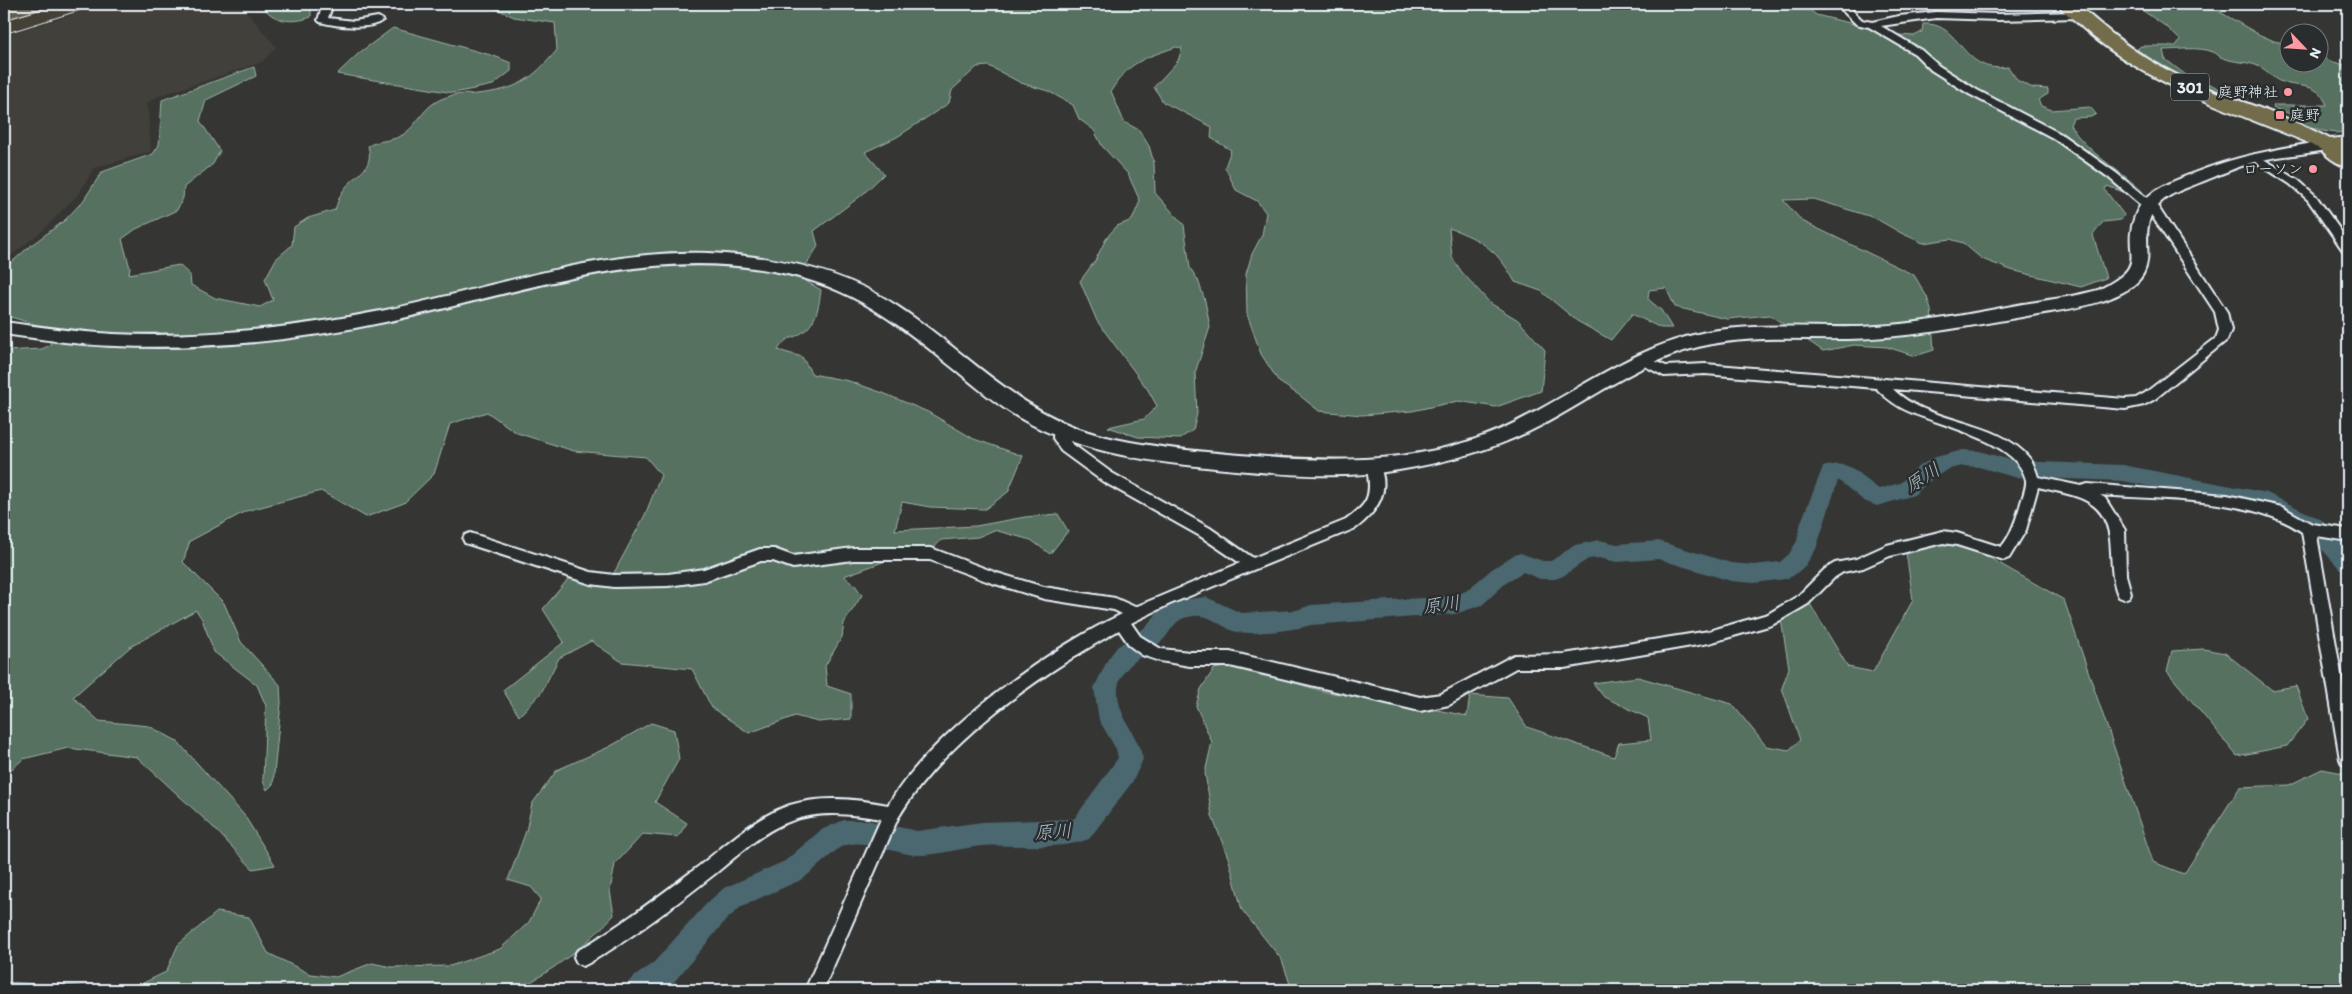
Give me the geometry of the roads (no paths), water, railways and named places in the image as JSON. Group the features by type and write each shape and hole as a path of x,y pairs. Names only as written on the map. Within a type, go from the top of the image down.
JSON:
{"highway":[{"name":"301","path":"2073,9 2104,37 2146,66 2174,80 2311,137 2327,146"},
{"path":"2327,146 2348,143"}],"main road":[{"path":"2327,146 2348,162"}],"street":[{"path":"328,4 323,20 354,24 378,20"},
{"path":"1643,360 1664,371 1705,370 2125,404 2139,402 2150,396 2221,340 2224,320 2221,312 2160,216 2112,175 2057,136 1973,92 1935,68 1918,52 1872,25 1859,22 1841,4"},
{"path":"1872,25 1899,19 1936,15 1999,17 2073,9"},
{"path":"4,328 115,340 234,336 306,329 385,316 612,266 638,262 695,259 742,261 813,275 866,295 934,343 1015,405 1059,430 1092,441 1134,450 1195,458 1298,467 1373,466 1423,458 1502,437 1643,360 1676,347 1721,335 1891,332 1948,324 2091,298 2124,284 2135,275 2142,249 2142,214 2160,194 2178,185 2256,157 2327,146"},
{"path":"2256,157 2294,182 2312,198 2348,249"},
{"path":"1880,384 1894,399 2000,443 2015,452 2031,473 2083,492 2100,502 2118,530 2119,575 2124,594"},
{"path":"1059,430 1060,438 1066,447 1107,476 1205,532 1252,565"},
{"path":"814,990 889,819 907,788 931,760 975,721 1029,678 1079,645 1164,600 1351,524 1368,512 1376,500 1377,486 1373,466"},
{"path":"470,539 591,578 614,581 668,580 704,575 732,567 760,555 774,554 793,562 853,554 931,554 994,578 1044,593 1115,604 1126,608 1128,618 1141,645 1160,655 1190,659 1230,659 1420,704 1444,700 1514,662 1564,660 1709,637 1772,619 1803,600 1830,573 1840,567 1858,564 1887,550 1943,537 2004,554 2009,549 2016,534 2031,473"},
{"path":"2083,492 2088,489 2227,500 2277,510 2316,530 2348,535"},
{"path":"2316,530 2348,758"},
{"path":"583,957 660,906 766,826 789,814 817,807 861,807 889,819"}],"waterway":[{"name":"原川","path":"640,990 664,972 717,911 733,897 794,870 830,839 844,832 866,832 917,843 982,834 1053,833 1080,830 1089,821 1106,794 1124,773 1131,759 1128,746 1111,720 1106,688 1116,666 1125,654 1155,633 1170,614 1179,609 1206,606 1238,623 1297,620 1311,615 1455,605 1474,598 1500,575 1520,562 1540,570 1555,570 1583,551 1599,549 1617,553 1658,550 1731,572 1754,574 1785,570 1797,560 1808,543 1812,522 1830,473 1839,471 1877,498 1907,489 1926,472 1943,463 1963,458 1979,459 2014,469 2123,473 2267,501 2314,526 2348,563"}],"place":[{"name":"庭野神社","path":"2288,92"},
{"name":"庭野","path":"2280,115"},
{"name":"ローソン","path":"2313,169"}]}
